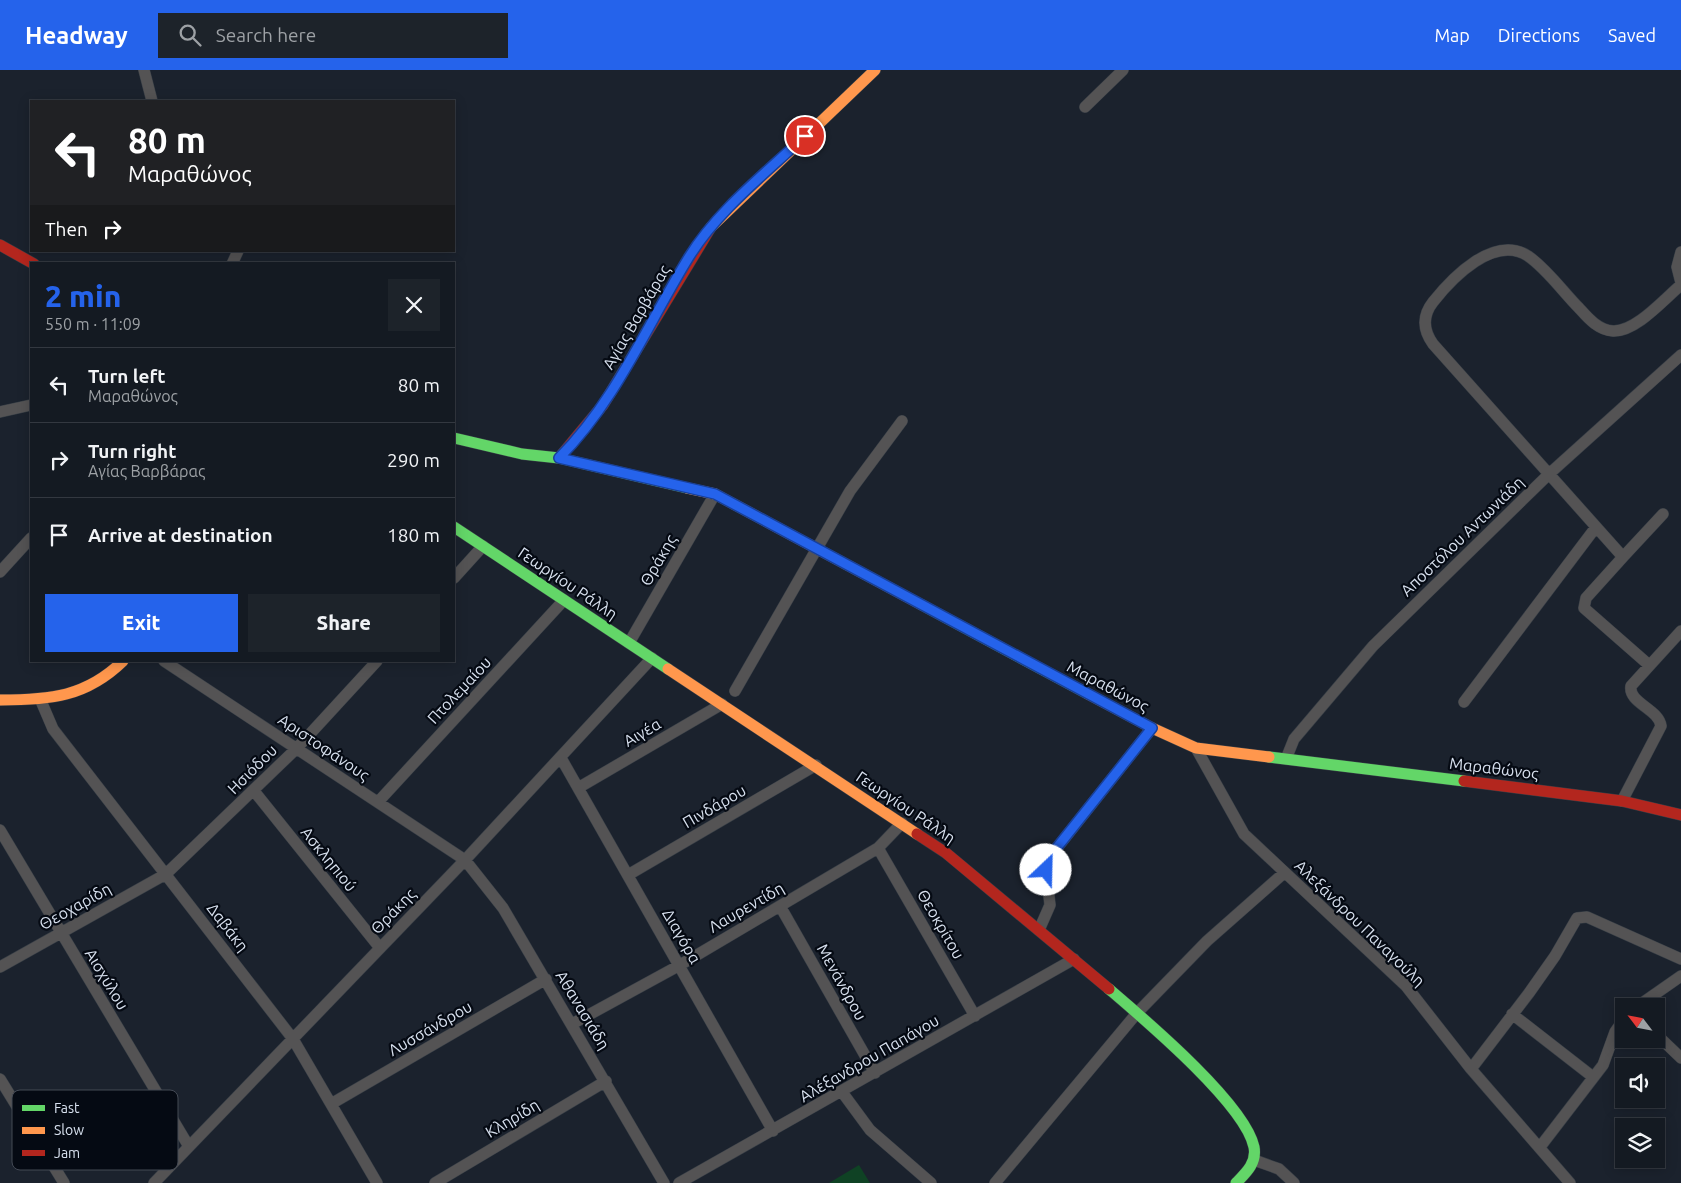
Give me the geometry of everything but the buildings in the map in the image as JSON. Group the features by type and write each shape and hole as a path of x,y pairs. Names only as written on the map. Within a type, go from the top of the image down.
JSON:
{"street":[{"path":"144,70 152,100"},
{"name":"Αγίας Βαρβάρας","path":"559,458 599,412 690,256 711,227 875,70"},
{"path":"1085,107 1123,70"},
{"path":"0,245 30,262"},
{"path":"1623,558 1433,344 1426,330 1426,315 1440,294 1476,260 1489,253 1514,251 1530,258 1590,320 1605,330 1613,331 1630,327 1681,284 1677,267 1681,252"},
{"name":"Αποστόλου Αντωνιάδη","path":"1286,758 1294,739 1373,646 1549,474 1681,354"},
{"path":"0,412 30,405"},
{"path":"734,691 850,491 902,421"},
{"name":"Μαραθώνος","path":"455,438 522,454 559,458 715,494 1152,728 1196,748 1622,800 1681,815"},
{"name":"Θράκης","path":"629,643 715,494"},
{"path":"1649,665 1586,611 1583,604 1586,598 1663,514"},
{"path":"1464,702 1596,527"},
{"name":"Γεωργίου Ράλλη","path":"455,528 816,765 946,853 1074,959 1182,1054 1228,1104 1250,1135 1254,1148 1254,1160"},
{"path":"0,572 30,539"},
{"path":"455,577 483,546"},
{"name":"Πτολεμαίου","path":"378,802 564,600"},
{"path":"1622,800 1661,726 1660,720 1633,696 1630,689 1633,682 1681,632"},
{"name":"Θράκης","path":"178,1156 465,860 652,658"},
{"path":"0,700 41,701 68,696 93,688 122,662"},
{"name":"Αριστοφάνους","path":"166,662 465,860"},
{"name":"Ησιόδου","path":"166,874 297,748 376,662"},
{"name":"Δαβάκη","path":"41,701 53,730 293,1039 377,1183"},
{"name":"Αιγέα","path":"578,788 722,704"},
{"path":"1039,930 1050,905 1046,866 1049,858 1152,728"},
{"name":"Αλεξάνδρου Παναγούλη","path":"1196,748 1244,834 1406,986 1472,1070 1570,1183"},
{"name":"Διαγόρα","path":"561,758 773,1131"},
{"name":"Πινδάρου","path":"628,875 816,765"},
{"name":"Ασκληπιού","path":"254,791 380,948"},
{"name":"Λαυρεντίδη","path":"572,1024 680,965 878,848 902,823"},
{"name":"Αισχύλου","path":"0,830 155,1090"},
{"name":"Θεοκρίτου","path":"878,848 975,1016"},
{"name":"Αθανασιάδη","path":"465,860 503,908 664,1183"},
{"path":"995,1183 1136,1013 1207,941 1284,873"},
{"name":"Θεοχαρίδη","path":"0,967 166,874"},
{"name":"Μενάνδρου","path":"780,906 875,1073"},
{"path":"1472,1070 1555,956 1575,921 1580,917 1587,917 1681,959"},
{"name":"Αλέξανδρου Παπάγου","path":"680,1183 1074,959"},
{"path":"1649,998 1681,976"},
{"name":"Λυσσάνδρου","path":"331,1104 546,979"},
{"path":"1512,1014 1593,1077"},
{"path":"1540,1147 1604,1063 1615,1032"},
{"path":"1665,1043 1681,1058"},
{"path":"0,1080 12,1099"},
{"name":"Κληρίδη","path":"435,1183 606,1081"},
{"path":"842,1092 870,1130 931,1183"},
{"name":"Αισχύλου","path":"178,1128 188,1145"},
{"path":"1236,1183 1247,1174 1254,1160 1279,1169 1294,1183"},
{"path":"56,1170 64,1183"},
{"name":"Θράκης","path":"154,1183 166,1170"}],"green space":[{"path":"859,1165 870,1183 829,1183"}],"traffic: fast":[{"path":"455,438 522,454 559,458 687,488"},
{"path":"455,528 668,669"},
{"path":"922,605 1088,694"},
{"path":"1269,757 1464,781"},
{"path":"1109,989 1191,1063 1232,1108 1247,1129 1254,1147 1254,1158 1250,1167 1236,1183"}],"traffic: slow":[{"path":"711,227 875,70"},
{"path":"687,488 715,494 922,605"},
{"path":"0,700 35,699 66,694 95,682 122,662"},
{"path":"668,669 917,834"},
{"path":"1088,694 1152,728 1196,748 1269,757"}],"traffic: jam":[{"path":"559,458 603,405 711,227"},
{"path":"0,245 30,262"},
{"path":"1464,781 1622,801 1681,815"},
{"path":"917,834 946,853 1109,989"}],"route":[{"path":"805,136 711,227 690,256 599,412 579,438 559,458 715,494 1152,728 1051,855 1047,862 1046,870"}]}
